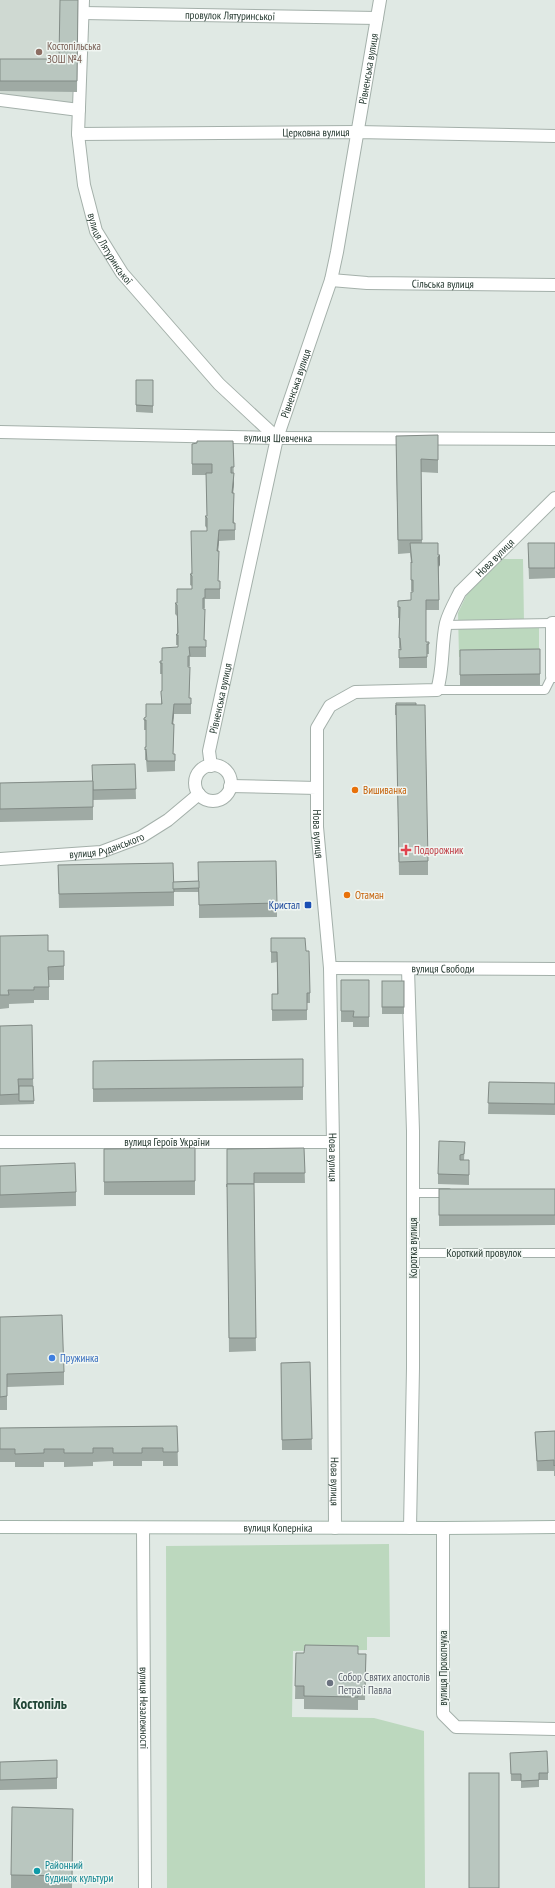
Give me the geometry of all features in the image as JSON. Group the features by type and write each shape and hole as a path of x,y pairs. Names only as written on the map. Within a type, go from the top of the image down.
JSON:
{"street":[{"name":"вулиця Лятуринської","path":"83,0 78,134 84,184 96,231 122,273 219,384 278,438"},
{"name":"Рівненська вулиця","path":"211,766 208,751 278,438 331,280 380,0"},
{"name":"провулок Лятуринської","path":"83,13 377,18"},
{"path":"0,100 79,110"},
{"name":"Церковна вулиця","path":"78,134 357,132 555,136"},
{"name":"Сільська вулиця","path":"331,280 367,283 555,285"},
{"name":"вулиця Шевченка","path":"0,432 278,438 555,439"},
{"name":"Нова вулиця","path":"335,1528 333,1142 330,968 317,827 317,728 330,706 355,692 437,690 441,676 446,625 451,610 460,592 555,498"},
{"path":"553,623 554,676"},
{"path":"211,766 217,766 227,772 230,777 230,786 228,793 219,800 208,800 199,794 196,788 197,776 200,771 211,766"},
{"path":"230,786 317,788"},
{"name":"вулиця Руданського","path":"0,859 102,852 141,837 168,820 199,794"},
{"name":"вулиця Свободи","path":"330,968 555,969"},
{"name":"Коротка вулиця","path":"408,969 413,1131 413,1368 410,1528"},
{"name":"вулиця Героїв України","path":"0,1142 333,1142"},
{"name":"вулиця Коперніка","path":"0,1527 555,1527"},
{"name":"вулиця Незалежності","path":"143,1528 146,1888"},
{"name":"вулиця Прокопчука","path":"444,1528 443,1714 456,1727 555,1730"}],"lane":[{"path":"446,625 553,623"},
{"path":"437,690 545,690 554,676"},
{"path":"413,1193 457,1192"},
{"name":"Короткий провулок","path":"413,1253 555,1253"}],"shaded area":[{"name":"Костопільська ЗОШ №4","path":"0,0 79,0 78,105 0,96"}],"green space":[{"path":"503,559 523,559 524,623 539,624 539,657 459,657 458,613 467,594"},
{"path":"389,1544 390,1637 367,1637 367,1650 293,1651 292,1717 374,1718 424,1731 425,1888 167,1888 166,1546"}],"building":[{"path":"60,0 78,0 77,81 0,81 0,59 59,59"},
{"path":"136,380 153,380 153,406 136,405"},
{"path":"438,435 438,460 421,459 422,540 398,540 396,436"},
{"path":"197,441 233,441 234,467 231,467 231,473 234,473 232,493 234,493 233,523 235,523 235,530 219,530 217,551 219,551 218,581 220,581 220,589 205,589 203,609 205,609 204,640 206,640 206,647 189,647 189,698 191,698 191,704 174,704 172,724 174,724 173,754 175,754 175,761 147,761 146,749 145,750 146,720 144,720 146,717 146,704 162,704 162,663 160,663 160,661 162,661 162,648 178,647 178,635 176,635 178,633 177,605 175,603 177,603 177,589 192,589 192,576 190,574 192,574 191,531 207,531 207,518 205,516 207,516 206,473 212,473 212,464 192,464 192,444 197,443"},
{"path":"410,543 438,543 438,555 440,555 438,557 439,600 426,600 426,642 429,642 429,644 427,644 427,657 399,658 399,649 401,650 399,638 400,607 398,607 398,601 411,600 411,592 413,592 413,580 411,580 411,562 412,563"},
{"path":"528,543 555,543 555,568 529,568"},
{"path":"540,649 540,674 460,675 460,650"},
{"path":"396,703 416,703 416,705 396,705"},
{"path":"396,705 425,705 428,861 399,862"},
{"path":"135,764 136,789 93,790 92,765"},
{"path":"93,781 93,807 0,809 0,783"},
{"path":"276,861 277,903 199,905 198,862"},
{"path":"173,863 174,892 59,894 58,865"},
{"path":"199,881 199,888 173,889 173,882"},
{"path":"48,935 48,951 64,951 64,966 48,967 49,987 34,987 34,990 8,990 9,995 0,995 0,936"},
{"path":"271,938 305,938 306,951 309,951 310,993 307,993 307,1010 272,1010 272,994 278,994 277,952 271,952"},
{"path":"341,980 369,980 369,1017 353,1017 354,1011 341,1011"},
{"path":"382,981 404,981 404,1007 382,1007"},
{"path":"32,1025 33,1079 18,1079 19,1094 0,1095 0,1026"},
{"path":"303,1059 303,1087 93,1089 93,1061"},
{"path":"489,1082 555,1083 555,1104 488,1103"},
{"path":"19,1086 33,1086 34,1101 19,1101"},
{"path":"439,1141 465,1142 464,1154 460,1155 460,1160 469,1160 469,1175 438,1174"},
{"path":"195,1148 195,1181 104,1182 104,1149"},
{"path":"304,1148 305,1173 254,1173 254,1184 227,1184 227,1149"},
{"path":"75,1163 76,1192 0,1195 0,1166"},
{"path":"227,1184 254,1184 256,1338 229,1338"},
{"path":"439,1189 555,1189 555,1215 439,1215"},
{"path":"62,1315 64,1372 7,1374 7,1396 0,1397 0,1317"},
{"path":"310,1362 312,1439 282,1440 281,1363"},
{"path":"177,1426 178,1452 163,1452 163,1448 142,1448 142,1453 113,1453 113,1448 93,1448 93,1453 64,1453 64,1449 44,1449 44,1453 15,1454 15,1449 0,1449 0,1428"},
{"path":"555,1431 554,1466 554,1460 537,1461 535,1432"},
{"name":"Собор Святих апостолів Петра і Павла","path":"305,1645 358,1646 358,1654 366,1654 365,1687 358,1687 358,1697 304,1696 304,1686 295,1686 296,1653 304,1653"},
{"path":"547,1751 548,1773 539,1773 539,1780 521,1781 521,1774 511,1774 510,1753"},
{"path":"57,1760 57,1778 0,1780 0,1762"},
{"path":"469,1773 499,1773 499,1888 469,1888"},
{"path":"12,1807 73,1809 72,1876 11,1875"}],"place":[{"name":"Костопільська ЗОШ №4","path":"39,52"},
{"name":"Вишиванка","path":"355,790"},
{"name":"Подорожник","path":"406,850"},
{"name":"Отаман","path":"347,895"},
{"name":"Кристал","path":"308,905"},
{"name":"Пружинка","path":"52,1358"},
{"name":"Собор Святих апостолів Петра і Павла","path":"330,1683"},
{"name":"Районний будинок культури","path":"37,1871"}],"district":[{"name":"Костопіль","path":"40,1703"}]}
